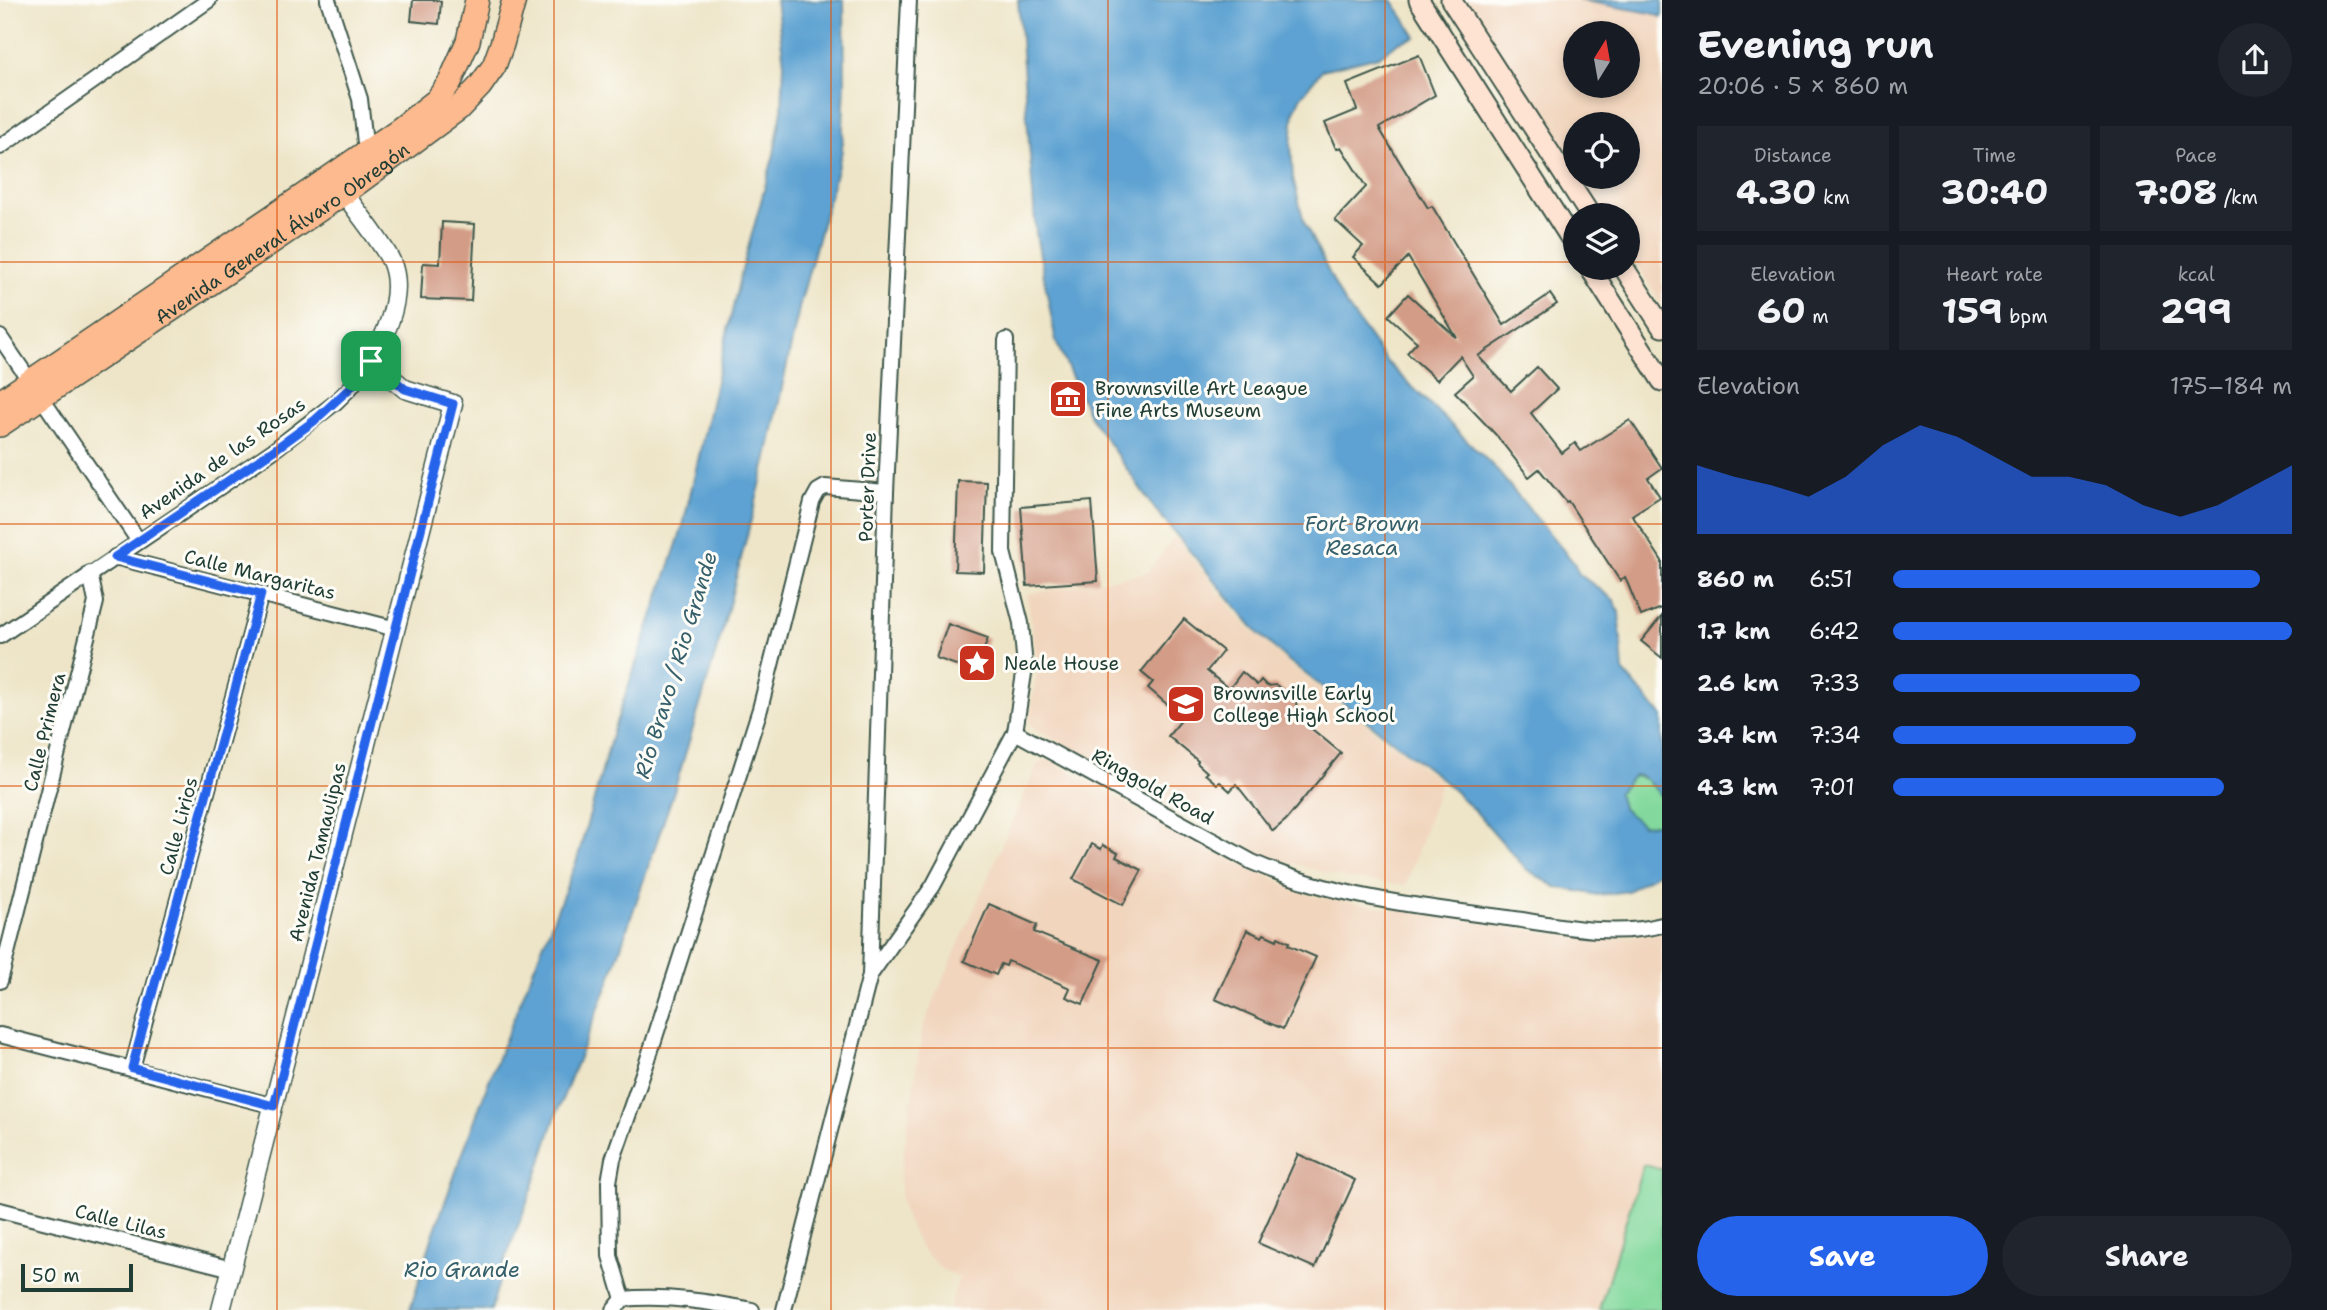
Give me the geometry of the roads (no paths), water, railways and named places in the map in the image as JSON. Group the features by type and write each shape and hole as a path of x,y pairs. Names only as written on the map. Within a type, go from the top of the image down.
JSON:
{"main road":[{"name":"Avenida General Álvaro Obregón","path":"0,425 36,389 230,257 437,100 450,82 468,41 477,0"},
{"name":"Avenida General Álvaro Obregón","path":"230,257 344,193 458,109 480,86 494,66 514,0"},
{"path":"1419,0 1563,226"},
{"path":"1451,0 1582,203"},
{"path":"1598,280 1662,381"},
{"path":"1632,280 1662,327"},
{"name":"Avenida General Álvaro Obregón","path":"0,402 36,389"}],"street":[{"path":"0,147 209,0"},
{"path":"328,0 360,99 366,152"},
{"name":"Porter Drive","path":"870,975 886,492 909,0"},
{"name":"Avenida de las Rosas","path":"0,636 314,421 350,388 371,361 392,314 395,297 394,275 391,261 344,193"},
{"path":"0,337 138,540"},
{"path":"784,1310 870,975 933,886 1015,732 1025,667 1021,623 1003,552 1006,340"},
{"name":"Avenida Tamaulipas","path":"221,1310 453,404 405,389 371,361"},
{"path":"752,1310 653,1296 618,1305 611,1256 609,1182 613,1158 648,1059 760,709 812,502 818,491 825,487 886,492"},
{"name":"Calle Margaritas","path":"115,557 396,629"},
{"name":"Calle Primera","path":"0,981 96,602 90,573"},
{"name":"Calle Lirios","path":"132,1068 261,594"},
{"name":"Ringgold Road","path":"1015,732 1252,862 1281,875 1324,888 1593,930 1662,925"},
{"path":"0,1035 274,1106"},
{"name":"Calle Lilas","path":"0,1210 232,1269"}],"water":[{"name":"Rio Grande","path":"776,0 844,0 842,151 800,304 766,462 722,632 675,788 609,982 556,1115 506,1258 491,1310 410,1310 433,1235 491,1075 577,860 614,728 683,526 739,281 774,154 782,110 784,63"},
{"name":"Fort Brown Resaca","path":"1018,0 1392,0 1416,37 1399,42 1379,56 1322,70 1300,98 1294,112 1291,144 1293,178 1304,222 1342,299 1387,362 1494,467 1574,563 1579,574 1614,600 1619,612 1623,671 1662,716 1662,797 1640,776 1630,779 1618,794 1622,808 1642,825 1662,824 1662,870 1628,891 1598,895 1556,887 1526,869 1477,813 1444,781 1285,658 1258,633 1154,508 1089,415 1056,342 1036,234"},
{"path":"1578,0 1662,0 1662,17 1651,13"}],"place":[{"name":"Brownsville Art League Fine Arts Museum","path":"1068,399"},
{"name":"Neale House","path":"977,663"},
{"name":"Brownsville Early College High School","path":"1186,704"}],"water label":[{"name":"Río Bravo / Rio Grande","path":"676,665"}]}
